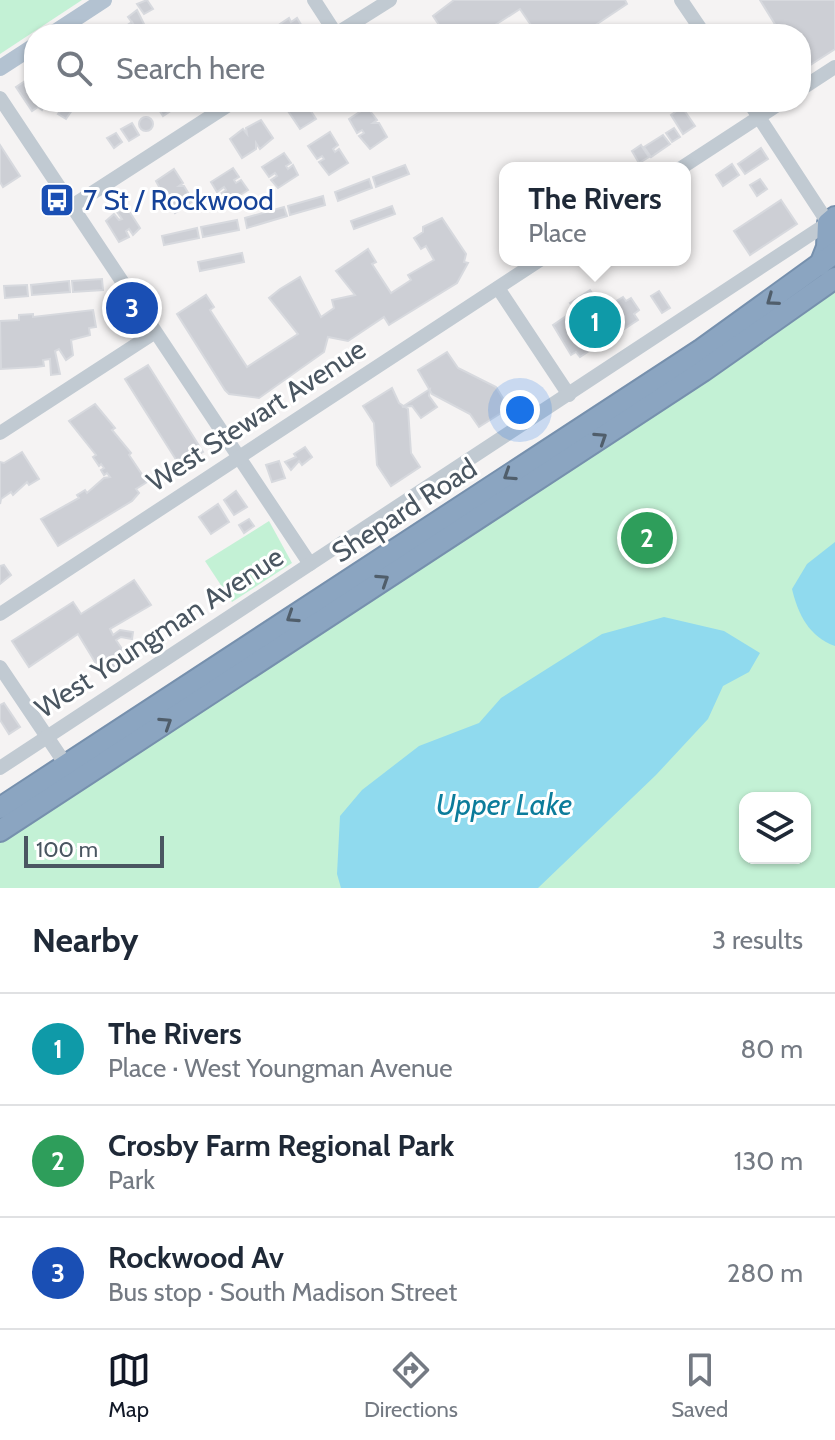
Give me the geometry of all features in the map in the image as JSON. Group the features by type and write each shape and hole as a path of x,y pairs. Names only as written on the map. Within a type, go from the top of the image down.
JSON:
{"highway":[{"path":"831,266 827,247 833,225"},
{"name":"Shepard Road","path":"0,831 800,304 831,266"},
{"name":"Shepard Road","path":"0,808 831,266"},
{"path":"36,808 62,783 66,765 83,773 134,743"}],"main road":[{"path":"67,24 104,0"},
{"path":"0,68 24,52"}],"street":[{"path":"314,0 330,24"},
{"path":"352,24 390,0"},
{"path":"681,0 697,24"},
{"path":"811,83 835,67"},
{"path":"0,98 310,564"},
{"path":"72,206 218,112"},
{"path":"756,112 833,225"},
{"path":"690,162 767,112"},
{"name":"West Youngman Avenue","path":"0,768 833,225"},
{"name":"West Stewart Avenue","path":"0,614 531,266"},
{"path":"498,288 569,395"},
{"path":"0,433 154,333"},
{"path":"0,667 66,765"}],"green space":[{"path":"0,0 82,0 46,24 24,24 24,38 0,54"},
{"path":"835,288 835,888 0,888 0,840"},
{"path":"269,521 292,563 232,602 205,561"}],"water":[{"path":"835,542 835,646 818,637 806,624 792,589 807,564"},
{"name":"Upper Lake","path":"664,617 724,631 760,653 749,672 723,686 708,719 656,775 538,888 341,888 337,874 340,816 362,790 419,746 479,723 501,698 602,634"}],"building":[{"path":"147,0 153,9 144,14 137,4"},
{"path":"454,0 625,0 627,4 597,24 530,24 520,9 497,24 438,24 433,16"},
{"path":"760,0 835,0 835,49 811,65 811,24 775,24"},
{"path":"137,10 144,24 133,24 128,17"},
{"path":"289,18 291,22 297,18 301,24 280,24"},
{"path":"24,82 24,99 16,87"},
{"path":"60,112 71,112 66,119 58,114"},
{"path":"289,112 311,112 316,119 300,129"},
{"path":"360,112 371,112 377,120 373,123 379,123 387,137 370,149 359,136 364,133 362,130 357,133 349,119"},
{"path":"685,112 695,126 683,134 671,115"},
{"path":"146,117 153,124 146,131 139,124"},
{"path":"261,120 273,138 260,149 256,143 256,149 242,158 230,139 243,129 247,134 246,128"},
{"path":"132,123 139,135 129,141 121,129"},
{"path":"674,128 680,137 672,142 666,133"},
{"path":"330,132 338,145 333,149 335,152 339,149 348,163 329,175 319,162 324,159 322,156 317,159 308,146"},
{"path":"116,133 122,142 114,148 107,138"},
{"path":"663,135 670,144 651,157 644,147"},
{"path":"0,145 20,176 3,187 0,182"},
{"path":"641,145 649,157 638,162 632,151"},
{"path":"761,148 768,159 745,174 738,164"},
{"path":"284,153 291,163 286,166 288,169 293,165 298,175 278,188 271,180 277,176 275,173 269,177 262,167"},
{"path":"732,164 739,175 723,186 716,175"},
{"path":"405,165 409,174 376,187 373,177"},
{"path":"233,168 239,177 234,180 236,183 241,180 248,190 226,204 219,195 226,190 224,187 217,192 211,182"},
{"path":"174,169 183,183 179,186 184,186 193,201 175,213 166,198 171,195 164,196 156,181"},
{"path":"369,179 372,188 338,201 335,192"},
{"path":"760,179 767,189 757,196 750,185"},
{"path":"323,196 325,205 290,215 288,206"},
{"path":"781,200 797,224 750,255 734,231"},
{"path":"392,206 395,214 354,229 351,221"},
{"path":"284,207 287,216 247,228 245,218"},
{"path":"127,208 140,228 133,235 129,229 126,231 129,237 119,242 106,221 114,214 119,220 122,219 117,212"},
{"path":"442,218 466,254 464,262 468,263 457,283 389,325 384,317 348,341 328,337 324,352 259,398 229,394 225,390 177,314 206,295 214,307 210,310 247,367 298,334 269,298 280,289 300,277 321,317 334,308 332,300 355,295 336,271 368,249 376,262 372,264 391,293 411,280 408,275 434,260 426,246 421,249 414,238 423,232 423,227"},
{"path":"237,220 239,230 203,237 201,227"},
{"path":"197,228 199,238 164,245 162,236"},
{"path":"242,253 244,262 200,271 198,262"},
{"path":"102,279 103,290 73,292 72,281"},
{"path":"69,281 70,292 32,295 31,285"},
{"path":"27,285 28,296 5,298 4,286"},
{"path":"590,290 603,309 623,297 626,301 631,298 639,310 634,314 638,320 609,339 612,344 606,348 600,340 600,344 580,357 576,352 571,355 553,325 575,310 570,303"},
{"path":"659,291 670,308 662,313 651,296"},
{"path":"93,310 96,327 89,328 90,335 71,340 73,355 66,360 59,349 55,351 60,374 51,375 50,359 43,360 44,366 1,369 0,321 19,320 19,315 33,314 33,317"},
{"path":"447,352 458,368 496,387 509,408 479,427 470,414 432,394 418,370"},
{"path":"148,365 203,452 180,466 125,379"},
{"path":"392,388 399,403 408,409 411,453 420,467 391,486 377,465 374,423 363,406"},
{"path":"430,389 429,396 437,407 421,418 412,406 402,407"},
{"path":"95,404 115,428 112,430 131,453 129,455 147,482 136,489 139,493 132,501 58,546 41,519 110,477 107,473 104,475 101,470 104,468 93,457 96,455 69,421"},
{"path":"305,447 312,457 302,465 299,461 291,470 285,462 296,457 294,454"},
{"path":"22,452 39,479 29,485 27,482 13,495 11,492 1,499 0,504 0,462 4,463"},
{"path":"279,461 285,478 272,482 266,465"},
{"path":"236,491 247,507 234,515 224,500"},
{"path":"218,504 229,522 211,534 199,517"},
{"path":"249,519 254,526 244,533 239,525"},
{"path":"4,565 11,575 0,584 0,566"},
{"path":"134,580 151,605 110,629 113,635 120,630 133,632 132,639 121,637 116,640 128,658 103,675 78,634 29,667 12,641 73,602 81,614"},
{"path":"4,703 20,727 9,734 0,720 0,705"}],"place":[{"name":"7 St / Rockwood","path":"57,200"},
{"name":"Rockwood Av","path":"132,308"},
{"name":"The Rivers","path":"595,322"},
{"name":"Crosby Farm Regional Park","path":"647,538"}]}
